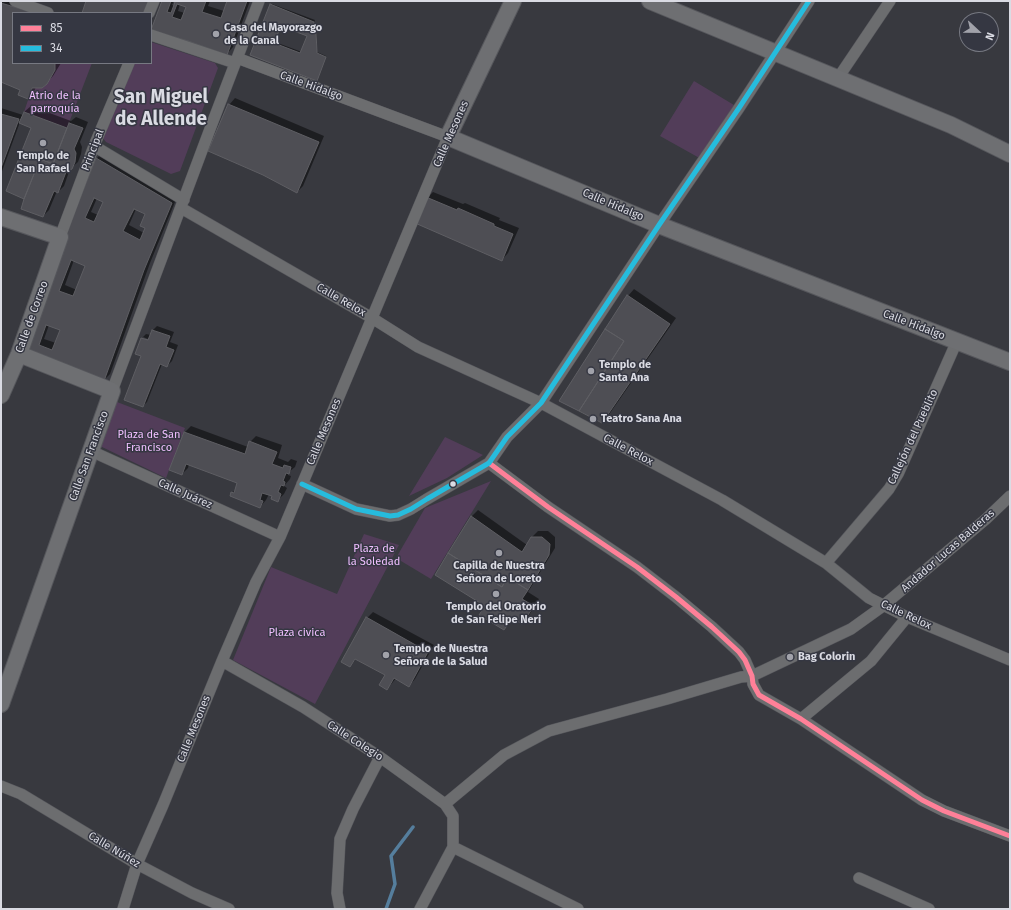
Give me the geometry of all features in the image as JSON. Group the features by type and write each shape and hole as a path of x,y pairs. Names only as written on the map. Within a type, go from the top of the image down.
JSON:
{"street":[{"path":"15,1 45,12"},
{"path":"149,12 154,1"},
{"name":"Calle San Francisco","path":"1,704 112,390 259,1"},
{"name":"Calle Mesones","path":"123,909 137,864 222,661 256,582 280,537 448,137 513,1"},
{"path":"650,1 951,125 1010,154"},
{"path":"302,484 356,509 390,516 411,509 489,463 508,438 541,403 809,1"},
{"path":"838,78 890,1"},
{"name":"Calle Hidalgo","path":"152,35 236,61 448,137 659,225 1010,362"},
{"name":"Principal","path":"60,237 94,146 129,64"},
{"name":"Calle Relox","path":"94,146 182,204 418,347 541,403 722,500 826,563 869,598 884,606 906,617 1010,660"},
{"path":"1,217 60,237"},
{"name":"Calle de Correo","path":"2,388 19,354 60,237"},
{"name":"Callejón del Pueblito","path":"826,563 889,489 898,474 957,341"},
{"path":"19,354 112,390"},
{"name":"Calle Juárez","path":"91,451 280,537"},
{"path":"489,463 548,507 642,571 712,627 739,652 745,660 752,676 753,684 760,695 801,719 922,800 944,811 1010,836"},
{"name":"Andador Lucas Balderas","path":"445,804 504,755 549,731 741,677 752,676 851,628 884,606 986,519 1010,496"},
{"path":"801,719 871,661 906,617"},
{"name":"Calle Colegio","path":"222,661 303,707 380,757 445,804 453,816 453,847"},
{"path":"340,909 336,893 340,839 353,809 380,757"},
{"name":"Calle Núñez","path":"1,786 21,794 137,864 192,893 229,909"},
{"path":"420,909 453,847 578,909"},
{"path":"859,878 929,909"}],"green space":[{"path":"152,42 215,63 218,68 180,171 171,174 106,142 102,137 134,64 152,64"},
{"name":"Atrio de la parroquía","path":"55,64 92,64 67,128 24,112 32,88 42,88 47,84 55,70"},
{"path":"694,81 739,108 703,160 660,136"},
{"name":"Plaza de San Francisco","path":"117,402 185,428 166,478 100,446"},
{"path":"445,437 483,455 447,478 409,496"},
{"path":"491,481 431,579 396,558 425,508"},
{"name":"Plaza civica","path":"364,534 399,545 315,704 233,660 271,567 337,594"}],"building":[{"path":"86,1 149,1 144,12 82,12"},
{"path":"162,1 171,1 206,1 202,12 221,18 227,1 247,1 227,55 152,30","holes":["171,1 175,2 171,13 167,12","177,4 186,7 181,20 172,17"]},
{"path":"1,3 31,12 12,12 12,64 55,64 55,70 47,84 42,88 32,88 28,99 18,95 20,90 1,82"},
{"path":"270,4 314,22 311,30 316,32 317,53 326,57 317,81 250,55","holes":["281,26 307,36 300,53 274,43"]},
{"path":"228,104 319,142 297,193 263,175 208,151"},
{"name":"Templo de San Rafael","path":"24,112 67,128 53,164 40,159 24,199 6,191 31,128 19,123"},
{"path":"1,114 19,119 1,168"},
{"path":"69,123 83,128 74,149 76,153 75,162 72,169 66,172 58,193 54,191 43,217 21,209 40,159 53,164"},
{"path":"96,158 172,203 144,270 104,381 23,352 65,236","holes":["94,198 103,202 94,222 85,218","134,209 145,214 140,226 145,228 140,240 123,231","71,260 85,266 73,296 59,291","46,325 60,330 52,350 39,345"]},
{"path":"426,197 457,210 458,208 513,234 502,261 415,223"},
{"path":"627,295 670,324 602,423 579,411 624,341 605,329"},
{"name":"Templo de Santa Ana","path":"605,329 624,341 579,411 559,401"},
{"path":"152,330 170,336 166,347 174,350 167,367 160,364 143,407 124,400 141,356 135,354 141,338 148,340"},
{"path":"184,432 245,454 249,441 277,452 272,464 283,468 284,465 291,467 289,474 286,473 283,481 285,482 284,486 281,485 278,492 281,494 278,502 271,499 272,496 262,493 260,500 263,501 260,508 230,496 231,492 234,493 237,483 186,464 182,475 169,470"},
{"name":"Capilla de Nuestra Señora de Loreto","path":"471,516 522,552 531,537 542,537 550,544 549,555 528,590 507,577 502,587 448,553"},
{"name":"Templo del Oratorio de San Felipe Neri","path":"448,553 502,587 507,577 528,590 522,599 534,606 522,624 512,618 504,630 479,615 485,606 435,575"},
{"name":"Templo de Nuestra Señora de la Salud","path":"366,617 428,652 409,687 394,678 387,690 379,685 385,675 355,659 350,667 341,662"}],"waterway":[{"path":"386,909 395,884 391,856 413,827"}],"transit line":[{"name":"34","path":"302,484 356,509 390,516 398,515 411,509 489,463 507,437 541,403 809,1"},
{"name":"85","path":"489,463 548,507 637,567 712,627 739,652 745,660 752,676 753,684 759,695 801,719 922,800 944,811 1010,836"}],"place":[{"name":"Casa del Mayorazgo de la Canal","path":"216,34"},
{"name":"Templo de San Rafael","path":"43,143"},
{"name":"Templo de Santa Ana","path":"591,371"},
{"name":"Teatro Sana Ana","path":"593,419"},
{"name":"Capilla de Nuestra Señora de Loreto","path":"499,553"},
{"name":"Templo del Oratorio de San Felipe Neri","path":"496,594"},
{"name":"Templo de Nuestra Señora de la Salud","path":"386,655"},
{"name":"Bag Colorin","path":"790,657"}],"district":[{"name":"San Miguel de Allende","path":"161,109"}],"park label":[{"name":"Plaza de la Soledad","path":"374,555"}]}
